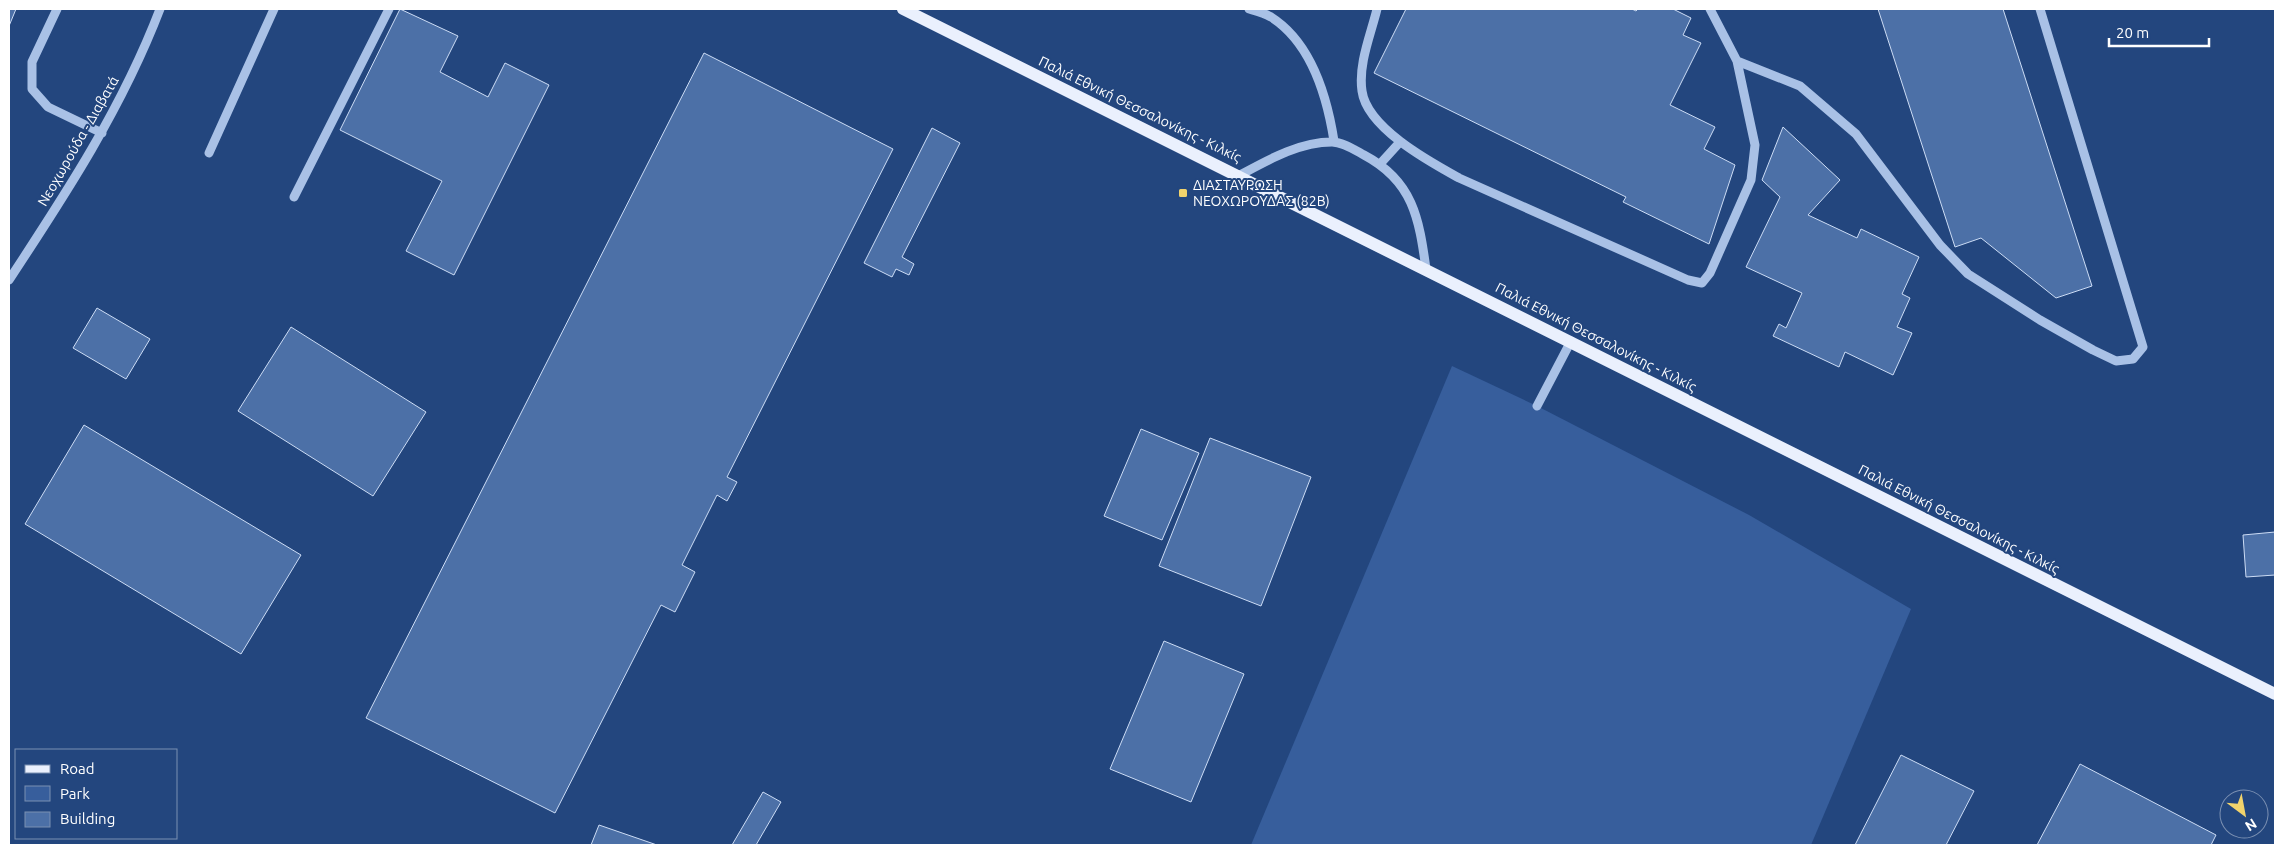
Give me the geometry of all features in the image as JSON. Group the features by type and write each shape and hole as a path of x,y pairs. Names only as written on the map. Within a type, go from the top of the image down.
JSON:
{"main road":[{"name":"Παλιά Εθνική Θεσσαλονίκης - Κιλκίς","path":"903,9 1240,175 2275,694"}],"street":[{"path":"57,9 32,62 32,89 48,107 102,132"},
{"name":"Νεοχωρούδα - Διαβατά","path":"9,280 102,132 142,55 160,9"},
{"path":"209,153 274,9"},
{"path":"294,197 389,9"},
{"path":"1249,9 1276,21 1287,31 1305,54 1320,81 1330,114 1334,141"},
{"path":"1377,9 1362,70 1362,93 1374,116 1400,142 1428,161 1459,178 1688,280 1702,283 1710,273 1751,180 1755,145 1737,60 1710,9"},
{"path":"1737,60 1800,86 1856,134 1940,245 1968,274 2040,320 2093,350 2116,361 2133,360 2143,347 2040,9"},
{"path":"1240,175 1280,154 1312,144 1334,141 1346,145 1380,164 1402,186 1414,208 1420,226 1426,269"},
{"path":"1380,164 1400,142"},
{"path":"1537,406 1571,341"}],"green space":[{"path":"1452,366 1537,406 1749,515 1911,609 1811,845 1251,845"}],"building":[{"path":"9,9 16,9 9,26"},
{"path":"400,9 458,36 440,72 488,97 505,63 549,85 454,275 406,251 442,181 340,130"},
{"path":"1406,9 1632,9 1636,11 1638,9 1673,9 1691,18 1683,35 1701,43 1670,105 1715,127 1704,149 1735,165 1709,244 1623,202 1626,197 1374,73"},
{"path":"1878,9 2003,9 2092,286 2056,298 1981,238 1955,247"},
{"path":"704,53 893,149 727,477 737,482 727,501 717,495 682,565 695,572 675,612 661,605 555,813 366,718"},
{"path":"1783,127 1840,180 1808,215 1857,238 1861,229 1919,257 1902,294 1910,298 1897,327 1912,333 1893,375 1845,352 1839,367 1773,336 1779,324 1786,328 1802,293 1746,267 1780,197 1762,180"},
{"path":"932,128 960,143 902,257 914,264 909,275 896,269 892,277 864,263"},
{"path":"97,308 150,339 126,379 73,348"},
{"path":"291,327 426,412 373,496 238,411"},
{"path":"84,425 301,555 241,654 25,524"},
{"path":"1141,429 1199,453 1162,540 1104,516"},
{"path":"1210,438 1311,477 1261,606 1159,566"},
{"path":"2275,532 2275,575 2246,577 2243,535"},
{"path":"1164,641 1244,674 1191,802 1110,769"},
{"path":"1901,755 1974,791 1946,845 1855,845"},
{"path":"2080,764 2216,835 2211,845 2037,845"},
{"path":"763,792 781,802 756,845 732,845"},
{"path":"599,825 657,845 591,845"}],"place":[{"name":"ΔΙΑΣΤΑΥΡΩΣΗ ΝΕΟΧΩΡΟΥΔΑΣ (82Β)","path":"1183,193"}]}
